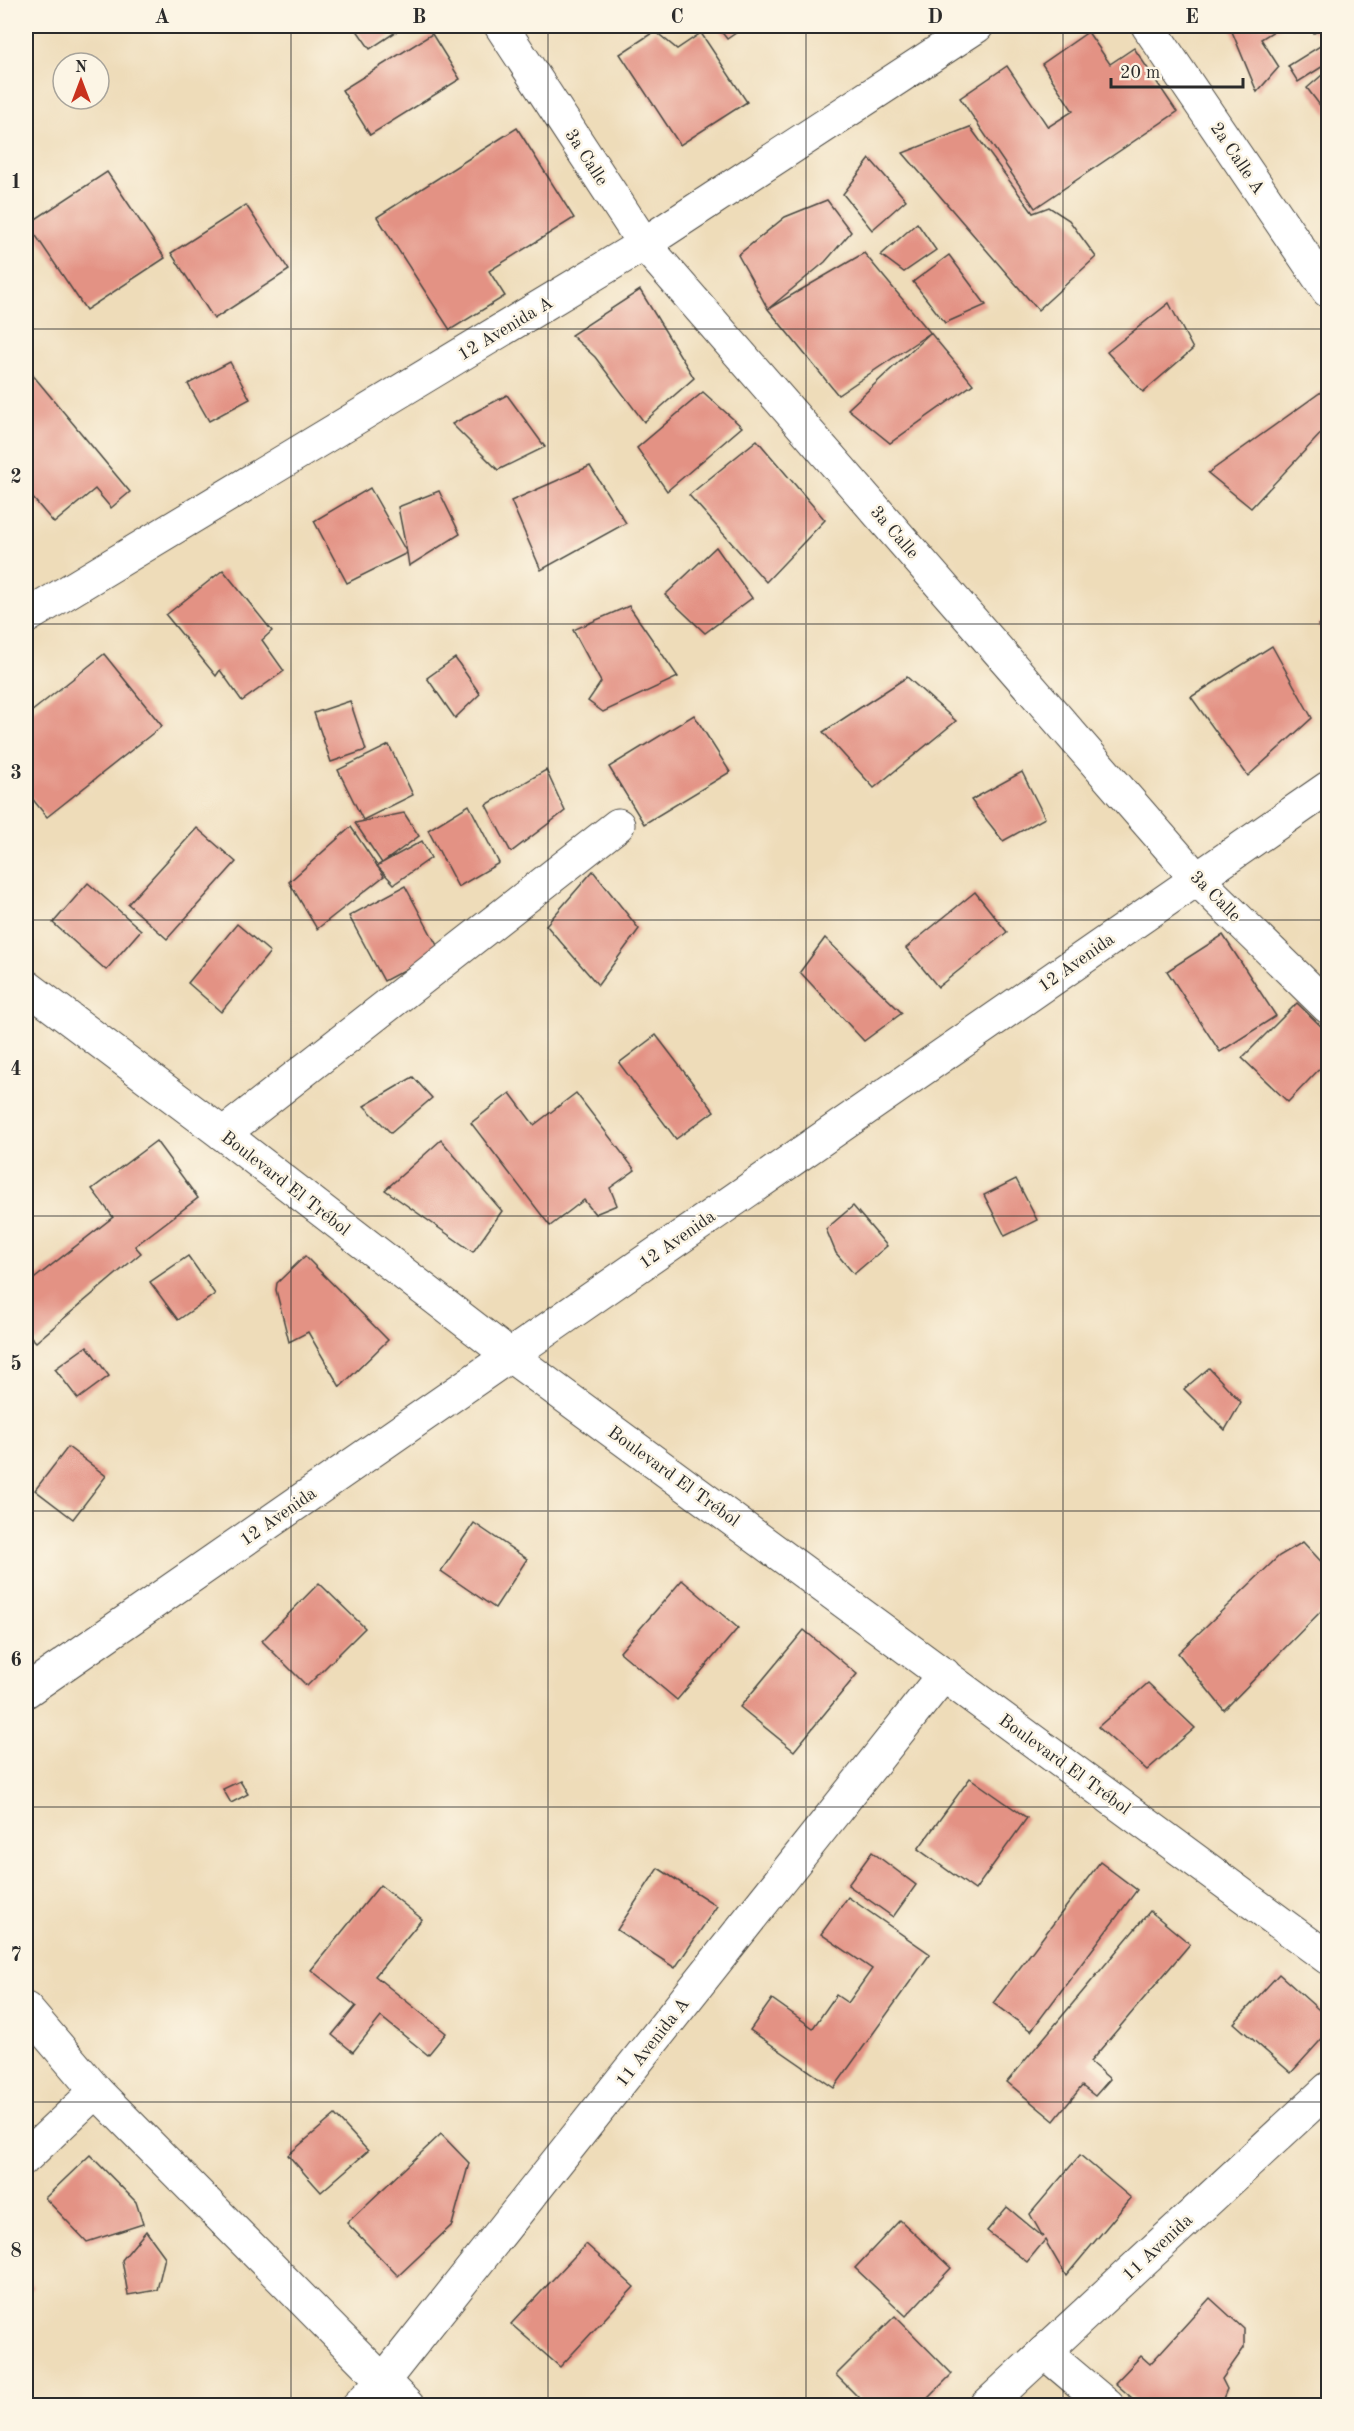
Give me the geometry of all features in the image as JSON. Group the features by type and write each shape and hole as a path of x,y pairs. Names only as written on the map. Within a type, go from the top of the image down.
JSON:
{"street":[{"name":"3a Calle","path":"501,26 644,244 1197,879 1329,1006"},
{"name":"12 Avenida A","path":"26,617 644,244 977,26"},
{"name":"2a Calle A","path":"1148,26 1329,291"},
{"name":"12 Avenida","path":"26,1691 1329,788"},
{"path":"223,1134 618,825"},
{"name":"Boulevard El Trébol","path":"26,986 223,1134 509,1355 1329,1958"},
{"name":"11 Avenida A","path":"357,2406 383,2381 944,1674"},
{"path":"26,2008 96,2091 408,2406"},
{"name":"11 Avenida","path":"986,2406 1329,2089"},
{"path":"26,2157 96,2091"},
{"path":"1044,2352 1108,2406"}],"building":[{"path":"354,26 405,26 370,49"},
{"path":"717,26 746,26 727,39"},
{"path":"793,26 807,26 798,33"},
{"path":"1237,26 1282,26 1261,39 1279,67 1257,92 1231,29"},
{"path":"1309,26 1327,26 1314,33"},
{"path":"655,31 677,49 701,33 747,102 680,145 620,54"},
{"path":"1088,32 1110,64 1134,48 1177,112 1035,208 960,98 1007,66 1048,127 1073,111 1042,64"},
{"path":"432,34 460,79 370,135 342,90"},
{"path":"1328,41 1328,63 1298,82 1288,66"},
{"path":"1328,70 1328,116 1307,88"},
{"path":"970,127 1033,213 1049,207 1069,220 1096,257 1038,310 903,153"},
{"path":"517,128 574,218 489,271 505,296 450,330 377,217"},
{"path":"870,159 906,200 872,230 843,194"},
{"path":"107,172 165,258 86,310 28,224"},
{"path":"827,200 851,232 825,262 768,309 738,255 785,217"},
{"path":"246,205 289,270 214,319 171,253"},
{"path":"917,223 936,250 904,272 881,255"},
{"path":"864,253 973,384 890,443 848,409 930,333 838,395 768,309"},
{"path":"949,255 986,305 945,323 913,282"},
{"path":"640,290 694,378 644,422 595,357 571,335"},
{"path":"1169,303 1193,349 1143,392 1107,352"},
{"path":"230,362 250,399 209,421 188,384"},
{"path":"31,373 130,492 111,508 95,489 54,523 26,490 26,378"},
{"path":"1328,387 1328,426 1251,508 1208,473"},
{"path":"703,392 742,427 667,491 637,448"},
{"path":"507,395 545,447 498,470 452,424"},
{"path":"757,440 825,520 766,582 689,495"},
{"path":"590,466 626,523 541,570 511,501"},
{"path":"370,488 407,553 347,583 314,521"},
{"path":"439,491 460,534 409,566 398,507"},
{"path":"716,547 752,598 705,633 665,595"},
{"path":"223,570 272,631 262,640 284,671 242,701 220,670 216,676 166,615"},
{"path":"629,606 678,677 603,712 588,701 601,682 573,630"},
{"path":"1328,619 1328,640 1318,625"},
{"path":"1272,646 1312,718 1248,776 1191,697"},
{"path":"104,654 162,726 47,817 26,791 26,741 29,739 26,735 26,716"},
{"path":"455,658 480,694 455,718 427,678"},
{"path":"907,677 956,721 874,788 823,732"},
{"path":"350,701 366,750 331,762 314,713"},
{"path":"694,715 730,772 644,824 609,767"},
{"path":"389,745 413,795 363,820 338,770"},
{"path":"546,770 565,811 511,852 486,805"},
{"path":"1022,772 1045,818 1003,841 971,800"},
{"path":"469,805 499,863 458,887 428,830"},
{"path":"404,813 419,836 382,863 355,823"},
{"path":"351,827 384,876 317,929 289,882"},
{"path":"197,828 236,862 167,939 128,904"},
{"path":"422,841 431,858 394,884 377,866"},
{"path":"593,871 639,929 598,985 546,925"},
{"path":"88,883 141,930 106,970 53,923"},
{"path":"405,886 440,951 384,981 349,916"},
{"path":"975,892 1007,932 938,987 906,948"},
{"path":"237,924 270,952 221,1012 188,983"},
{"path":"1223,935 1276,1016 1220,1052 1167,971"},
{"path":"825,938 902,1013 864,1041 800,972"},
{"path":"1297,1003 1328,1033 1328,1064 1326,1062 1288,1102 1242,1058"},
{"path":"656,1035 714,1111 676,1139 619,1063"},
{"path":"413,1077 432,1098 391,1133 364,1106"},
{"path":"510,1093 534,1125 576,1093 635,1170 610,1188 617,1205 595,1214 584,1200 550,1226 471,1123"},
{"path":"441,1140 502,1211 473,1252 385,1190"},
{"path":"156,1141 198,1198 135,1246 141,1253 36,1342 26,1332 26,1285 113,1217 92,1189"},
{"path":"1016,1179 1037,1220 1005,1236 984,1195"},
{"path":"853,1206 887,1246 854,1274 836,1253 826,1229"},
{"path":"188,1256 215,1294 178,1320 150,1282"},
{"path":"305,1256 388,1340 340,1387 308,1332 289,1342 276,1290 277,1283"},
{"path":"87,1346 109,1376 78,1399 55,1369"},
{"path":"1209,1368 1241,1402 1225,1430 1184,1389"},
{"path":"68,1447 106,1476 73,1519 35,1490"},
{"path":"474,1523 527,1559 495,1608 441,1571"},
{"path":"1303,1542 1328,1569 1328,1604 1224,1710 1178,1653 1279,1556"},
{"path":"682,1580 738,1628 677,1700 620,1652"},
{"path":"319,1583 365,1628 307,1686 262,1641"},
{"path":"804,1630 857,1674 794,1751 740,1707"},
{"path":"1148,1683 1195,1728 1147,1770 1098,1727"},
{"path":"970,1778 1027,1818 975,1890 918,1849"},
{"path":"240,1781 248,1794 231,1803 223,1789"},
{"path":"872,1852 916,1885 893,1917 848,1885"},
{"path":"1100,1862 1137,1890 1031,2031 993,2003"},
{"path":"658,1868 717,1906 675,1968 617,1930"},
{"path":"380,1885 422,1919 375,1976 446,2033 428,2055 381,2017 353,2052 332,2035 356,2006 311,1970"},
{"path":"848,1897 930,1954 834,2088 750,2030 772,1999 813,2028 836,1995 848,2003 872,1969 821,1934"},
{"path":"1150,1911 1190,1944 1090,2062 1110,2079 1095,2096 1082,2086 1054,2121 1007,2082"},
{"path":"1279,1974 1328,2018 1328,2032 1291,2073 1234,2023"},
{"path":"335,2115 368,2151 321,2192 288,2155"},
{"path":"441,2134 469,2163 452,2225 398,2276 347,2223"},
{"path":"90,2155 136,2202 143,2224 87,2242 45,2198"},
{"path":"1080,2155 1131,2198 1066,2276 1045,2240 1027,2262 987,2231 1007,2207 1043,2237 1030,2214"},
{"path":"900,2220 951,2268 906,2316 855,2268"},
{"path":"146,2231 165,2257 157,2290 128,2295 122,2260"},
{"path":"586,2244 634,2287 560,2367 511,2324"},
{"path":"26,2279 33,2287 26,2295"},
{"path":"1210,2298 1244,2329 1244,2348 1222,2379 1227,2389 1220,2406 1205,2399 1200,2406 1141,2406 1115,2383 1141,2356 1150,2364"},
{"path":"895,2316 952,2374 920,2406 867,2406 836,2375"}]}
